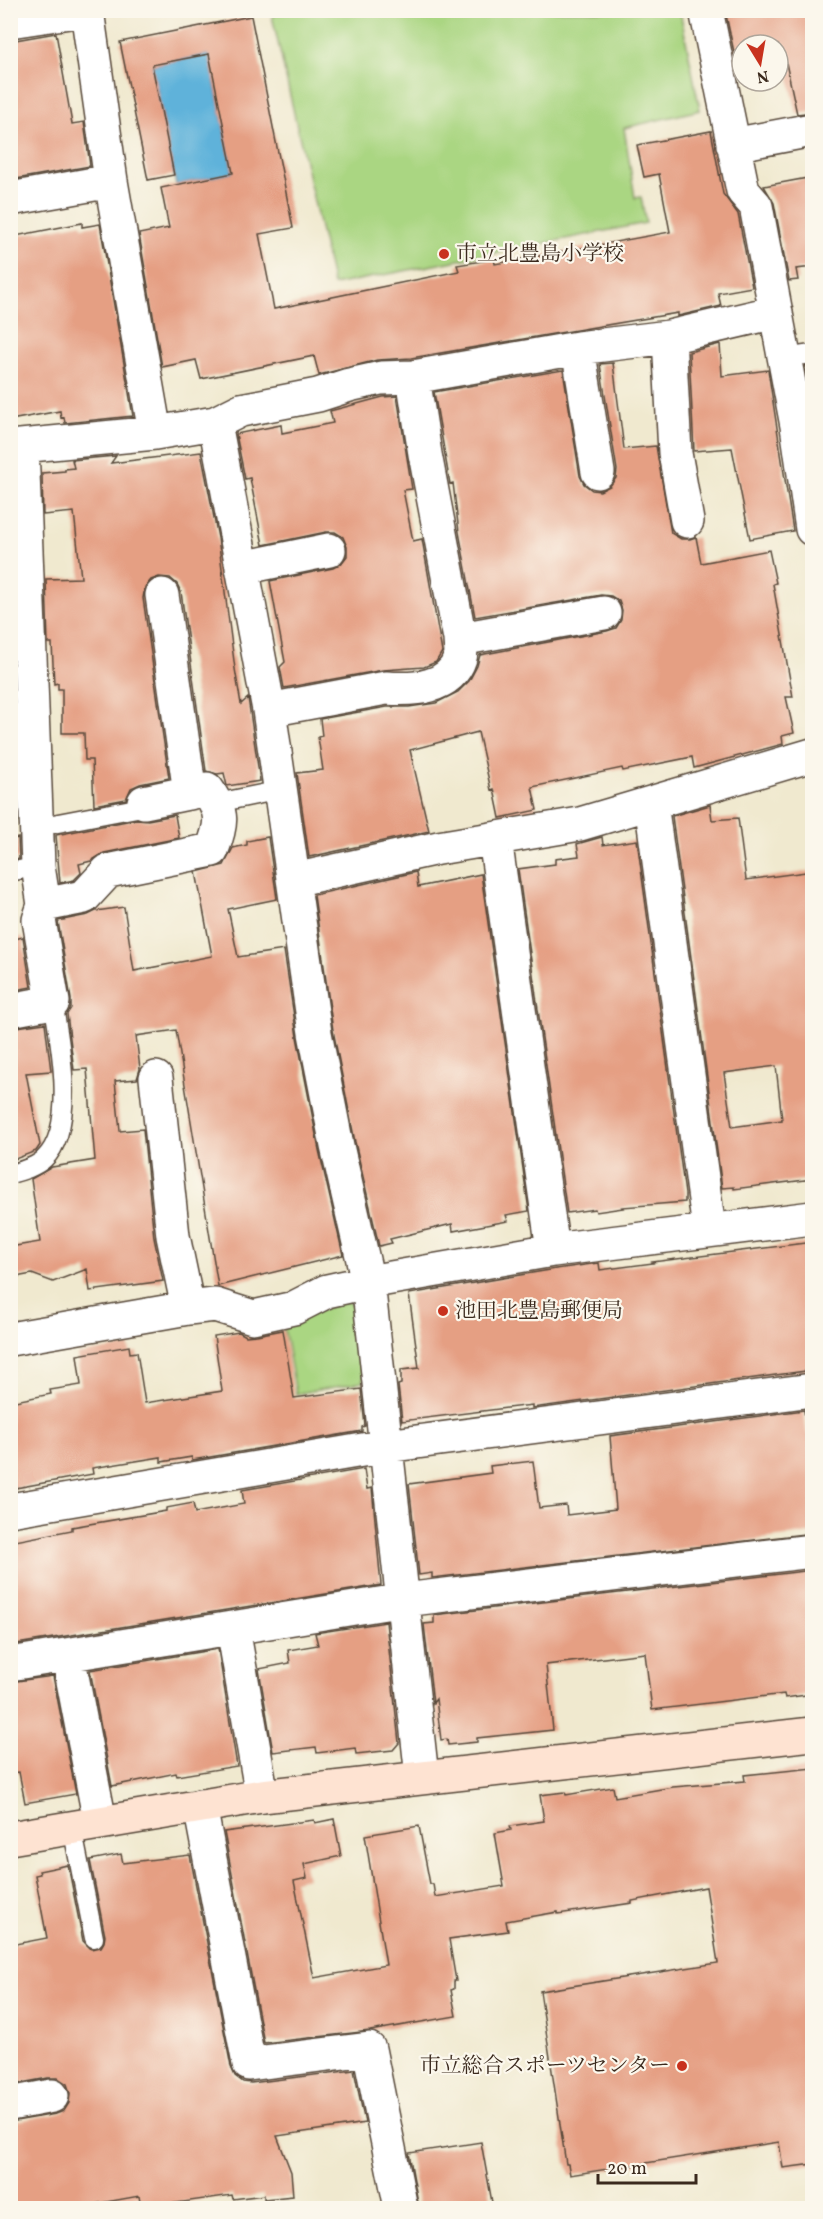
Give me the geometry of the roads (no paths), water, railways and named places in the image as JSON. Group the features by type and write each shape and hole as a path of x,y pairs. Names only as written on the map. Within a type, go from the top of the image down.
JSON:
{"street":[{"path":"10,21 85,10 111,181 155,433"},
{"path":"706,10 743,191 756,206 776,312 798,356 797,426 813,529"},
{"path":"733,145 813,130"},
{"path":"10,199 111,181"},
{"path":"10,1010 53,1002 39,920 44,905 24,869 37,827 16,447 155,433 215,423 242,410 318,395 381,378 413,377 578,348 669,337 776,312"},
{"path":"669,337 675,453 687,521"},
{"path":"578,348 598,472"},
{"path":"269,710 386,688 405,689 438,683 451,675 460,657 460,639 413,377"},
{"path":"215,423 269,710 315,1033 337,1146 368,1282 422,1777"},
{"path":"242,568 329,550"},
{"path":"44,905 84,897 108,871 213,850 221,827 203,798 162,595"},
{"path":"460,639 604,613"},
{"path":"294,880 438,848 580,824 813,755"},
{"path":"144,802 203,798"},
{"path":"651,803 709,1229"},
{"path":"495,839 553,1250"},
{"path":"156,1078 173,1236 188,1308"},
{"path":"10,1339 215,1305 253,1317 294,1308 327,1291 368,1282 553,1250 813,1218"},
{"path":"10,1510 386,1446 813,1390"},
{"path":"10,1664 404,1600 813,1551"},
{"path":"233,1628 262,1796"},
{"path":"68,1655 86,1825"},
{"path":"10,1838 262,1796 813,1734"},
{"path":"200,1806 249,2064 369,2049 400,2208"},
{"path":"10,2104 52,2096"}],"lane":[{"path":"203,798 281,790"},
{"path":"37,827 142,807 144,802"},
{"path":"10,1174 25,1170 44,1159 56,1140 63,1120 63,1090 53,1002"},
{"path":"86,1825 94,1938"}],"water":[{"path":"209,54 233,173 176,185 152,65"}],"place":[{"name":"市立北豊島小学校","path":"444,254"},
{"name":"池田北豊島郵便局","path":"443,1311"},
{"name":"市立総合スポーツセンター","path":"682,2066"}]}
